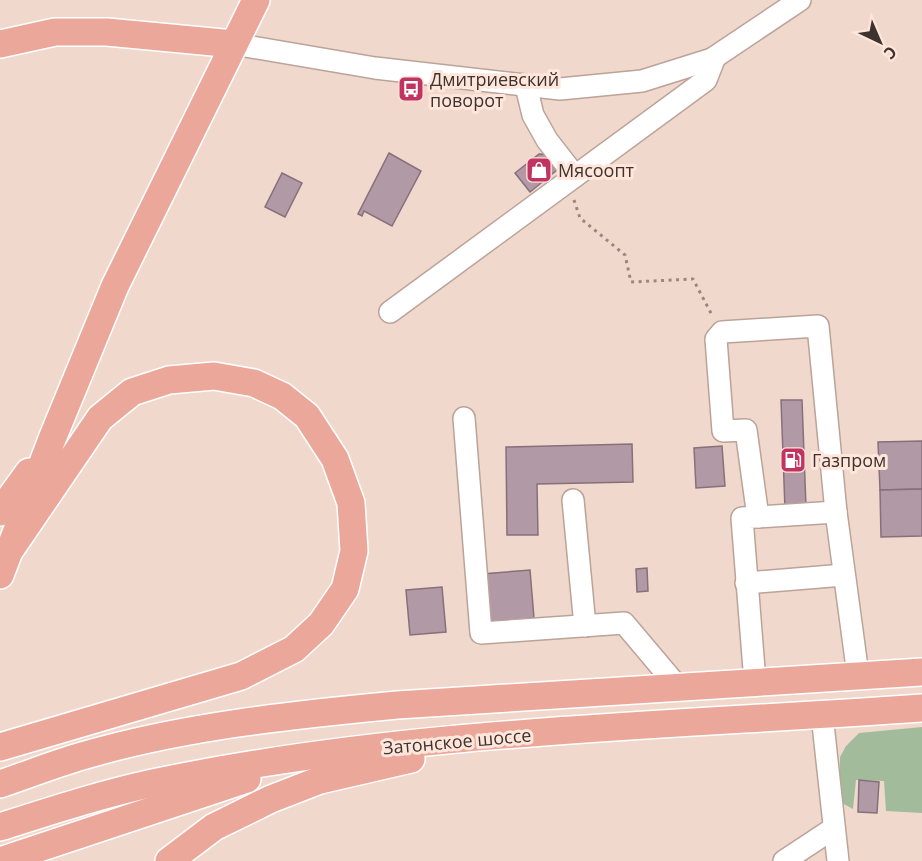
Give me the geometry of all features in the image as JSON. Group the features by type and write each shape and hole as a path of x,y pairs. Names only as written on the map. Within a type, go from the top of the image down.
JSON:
{"main road":[{"path":"0,575 52,439 115,286 256,0"},
{"path":"0,44 55,32 107,32 234,44"},
{"path":"0,747 241,676 294,649 321,624 345,589 354,551 351,503 336,459 307,416 282,396 254,383 214,376 170,380 132,392 100,417 10,550"},
{"path":"0,512 52,439"},
{"path":"0,784 82,756 164,736 320,712 397,705 922,672"},
{"name":"Затонское шоссе","path":"0,827 42,813 151,784 226,769 321,755 524,734 922,708"},
{"path":"169,861 214,827 271,799 320,780 524,734"},
{"path":"0,861 321,755"}],"street":[{"path":"234,44 375,68 560,90 642,81 715,57 800,0"},
{"path":"390,312 706,80 715,57"},
{"path":"526,86 533,115 572,179"},
{"path":"758,517 746,430 723,431 716,339 723,332 818,326 836,512 858,675"},
{"path":"464,418 481,633 624,623 678,687"},
{"path":"573,500 585,626"},
{"path":"755,682 742,518 836,512"},
{"path":"746,583 844,575"},
{"path":"822,715 838,861"},
{"path":"784,861 834,828"}],"path":[{"path":"572,179 580,218 625,255 631,282 693,279 723,332"}],"green space":[{"path":"922,727 922,813 886,811 884,781 856,780 853,809 840,802 840,757 846,746 859,733"}],"building":[{"path":"389,153 421,171 392,226 364,211 362,216 358,214"},
{"name":"Мясоопт","path":"539,154 553,155 562,166 530,192 515,173"},
{"path":"282,173 302,183 285,217 265,207"},
{"path":"781,400 802,400 806,507 785,509"},
{"path":"922,441 922,489 880,490 878,442"},
{"path":"632,444 633,482 537,484 538,535 507,535 506,447"},
{"path":"722,446 725,486 696,488 694,448"},
{"path":"922,489 922,536 881,537 880,490"},
{"path":"647,568 648,591 637,592 636,569"},
{"path":"530,570 534,618 473,623 469,575"},
{"path":"442,587 446,632 410,635 406,590"},
{"path":"859,780 879,782 877,813 858,812"}],"place":[{"name":"Дмитриевский поворот","path":"411,89"},
{"name":"Мясоопт","path":"539,170"},
{"name":"Газпром","path":"793,460"}]}
